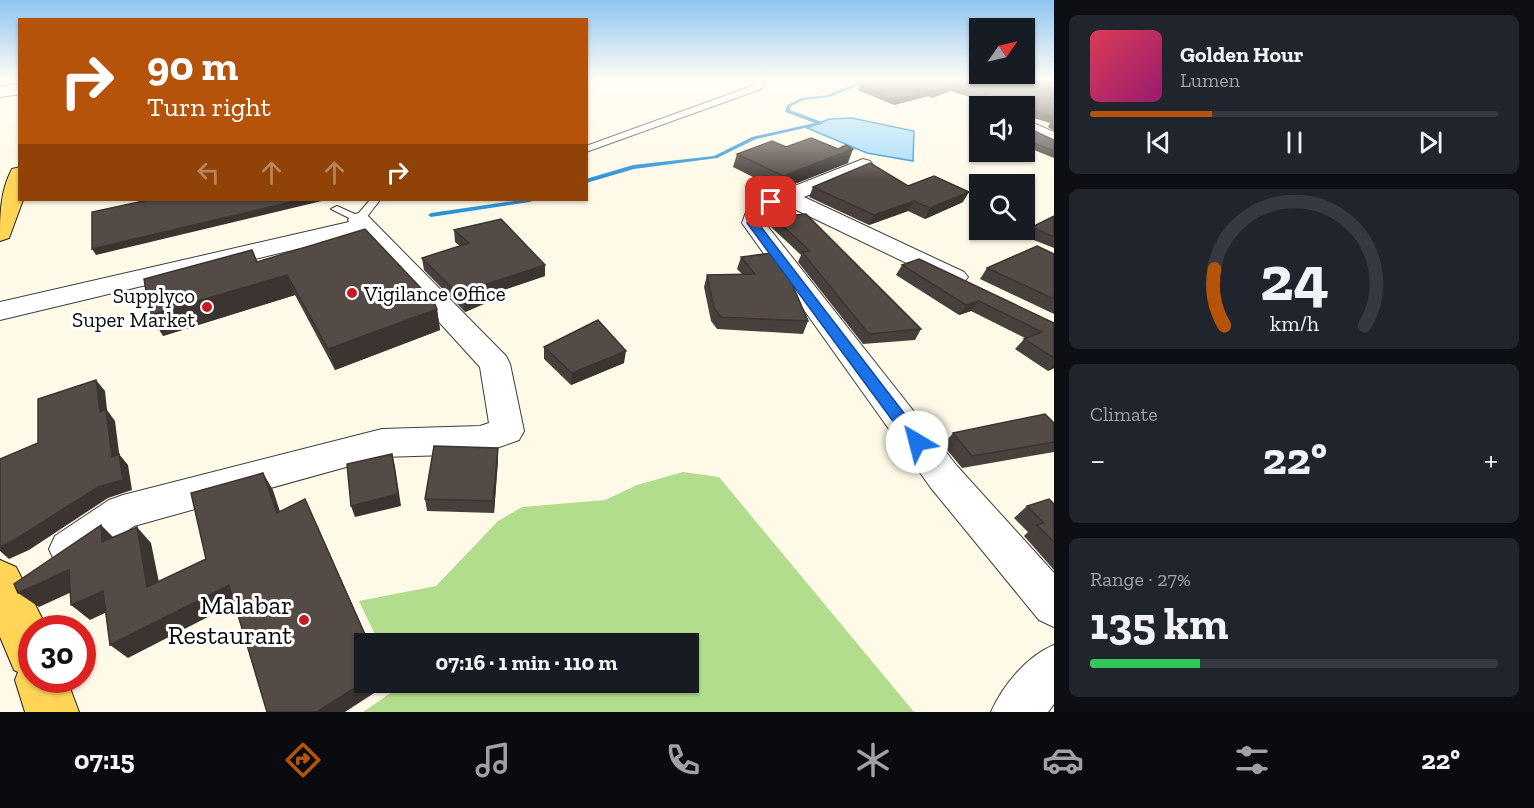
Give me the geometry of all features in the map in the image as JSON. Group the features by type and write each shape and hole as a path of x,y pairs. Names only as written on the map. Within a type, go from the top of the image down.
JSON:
{"main road":[{"path":"0,233 18,180"},
{"path":"0,245 0,256"},
{"path":"19,580 22,615"},
{"path":"43,693 52,712"}],"street":[{"path":"1035,130 1054,139"},
{"path":"863,165 757,209 753,223 944,477 1054,605"},
{"path":"785,196 981,290"},
{"path":"0,310 359,214 495,364 507,431 480,440 382,443 123,512 19,580"},
{"path":"1016,712 1054,668"}],"lane":[{"path":"588,139 662,113"},
{"path":"588,148 685,113"}],"green space":[{"path":"683,472 719,477 914,712 363,712 390,693 699,693 699,633 374,633 359,601 436,586 498,521 522,507 605,500 637,485"}],"water":[{"path":"852,118 914,131 913,161 867,153 807,128 829,119"}],"building":[{"path":"1041,113 1054,113 1054,117"},
{"path":"1035,131 1054,140 1054,151 1035,143"},
{"path":"811,138 838,149 846,145 853,149 783,176 737,154 772,141 786,147"},
{"path":"870,163 908,186 934,176 969,192 930,208 914,201 874,215 813,187"},
{"path":"143,201 296,201 92,249 92,212"},
{"path":"806,214 921,329 869,334 802,252 810,251 773,217"},
{"path":"1054,216 1054,237 1035,228 1035,226"},
{"path":"501,219 545,265 480,286 485,291 464,300 422,258 469,243 454,230"},
{"path":"365,229 434,302 437,309 328,349 287,275 150,315 144,279 252,250 257,262"},
{"path":"1037,246 1054,254 1054,299 987,268"},
{"path":"773,253 786,270 808,321 721,317 714,308 707,275 755,274 741,257"},
{"path":"919,259 1054,323 1054,358 1024,339 1042,332 979,301 966,305 902,265"},
{"path":"598,320 626,351 572,373 544,347"},
{"path":"96,380 100,412 106,409 112,457 119,454 123,480 98,487 0,547 0,459 38,443 38,399"},
{"path":"1045,414 1054,423 1054,442 972,456 953,433"},
{"path":"434,446 498,448 493,501 425,499"},
{"path":"392,454 398,494 351,506 347,464"},
{"path":"263,473 277,513 305,499 364,633 354,633 354,688 317,712 267,712 229,585 110,645 103,591 71,605 69,570 18,593 14,584 101,525 102,542 137,527 147,587 206,559 191,493"},
{"path":"1049,499 1054,504 1054,542 1037,525 1044,523 1027,506"}],"waterway":[{"path":"588,180 633,167 715,157 754,138 820,123 793,113"},
{"path":"431,215 523,201"}],"place":[{"name":"Vigilance Office","path":"352,293"},
{"name":"Supplyco Super Market","path":"207,307"},
{"name":"Malabar Restaurant","path":"304,620"}],"route":[{"path":"771,202 757,209 753,223 836,337 917,442"}]}
